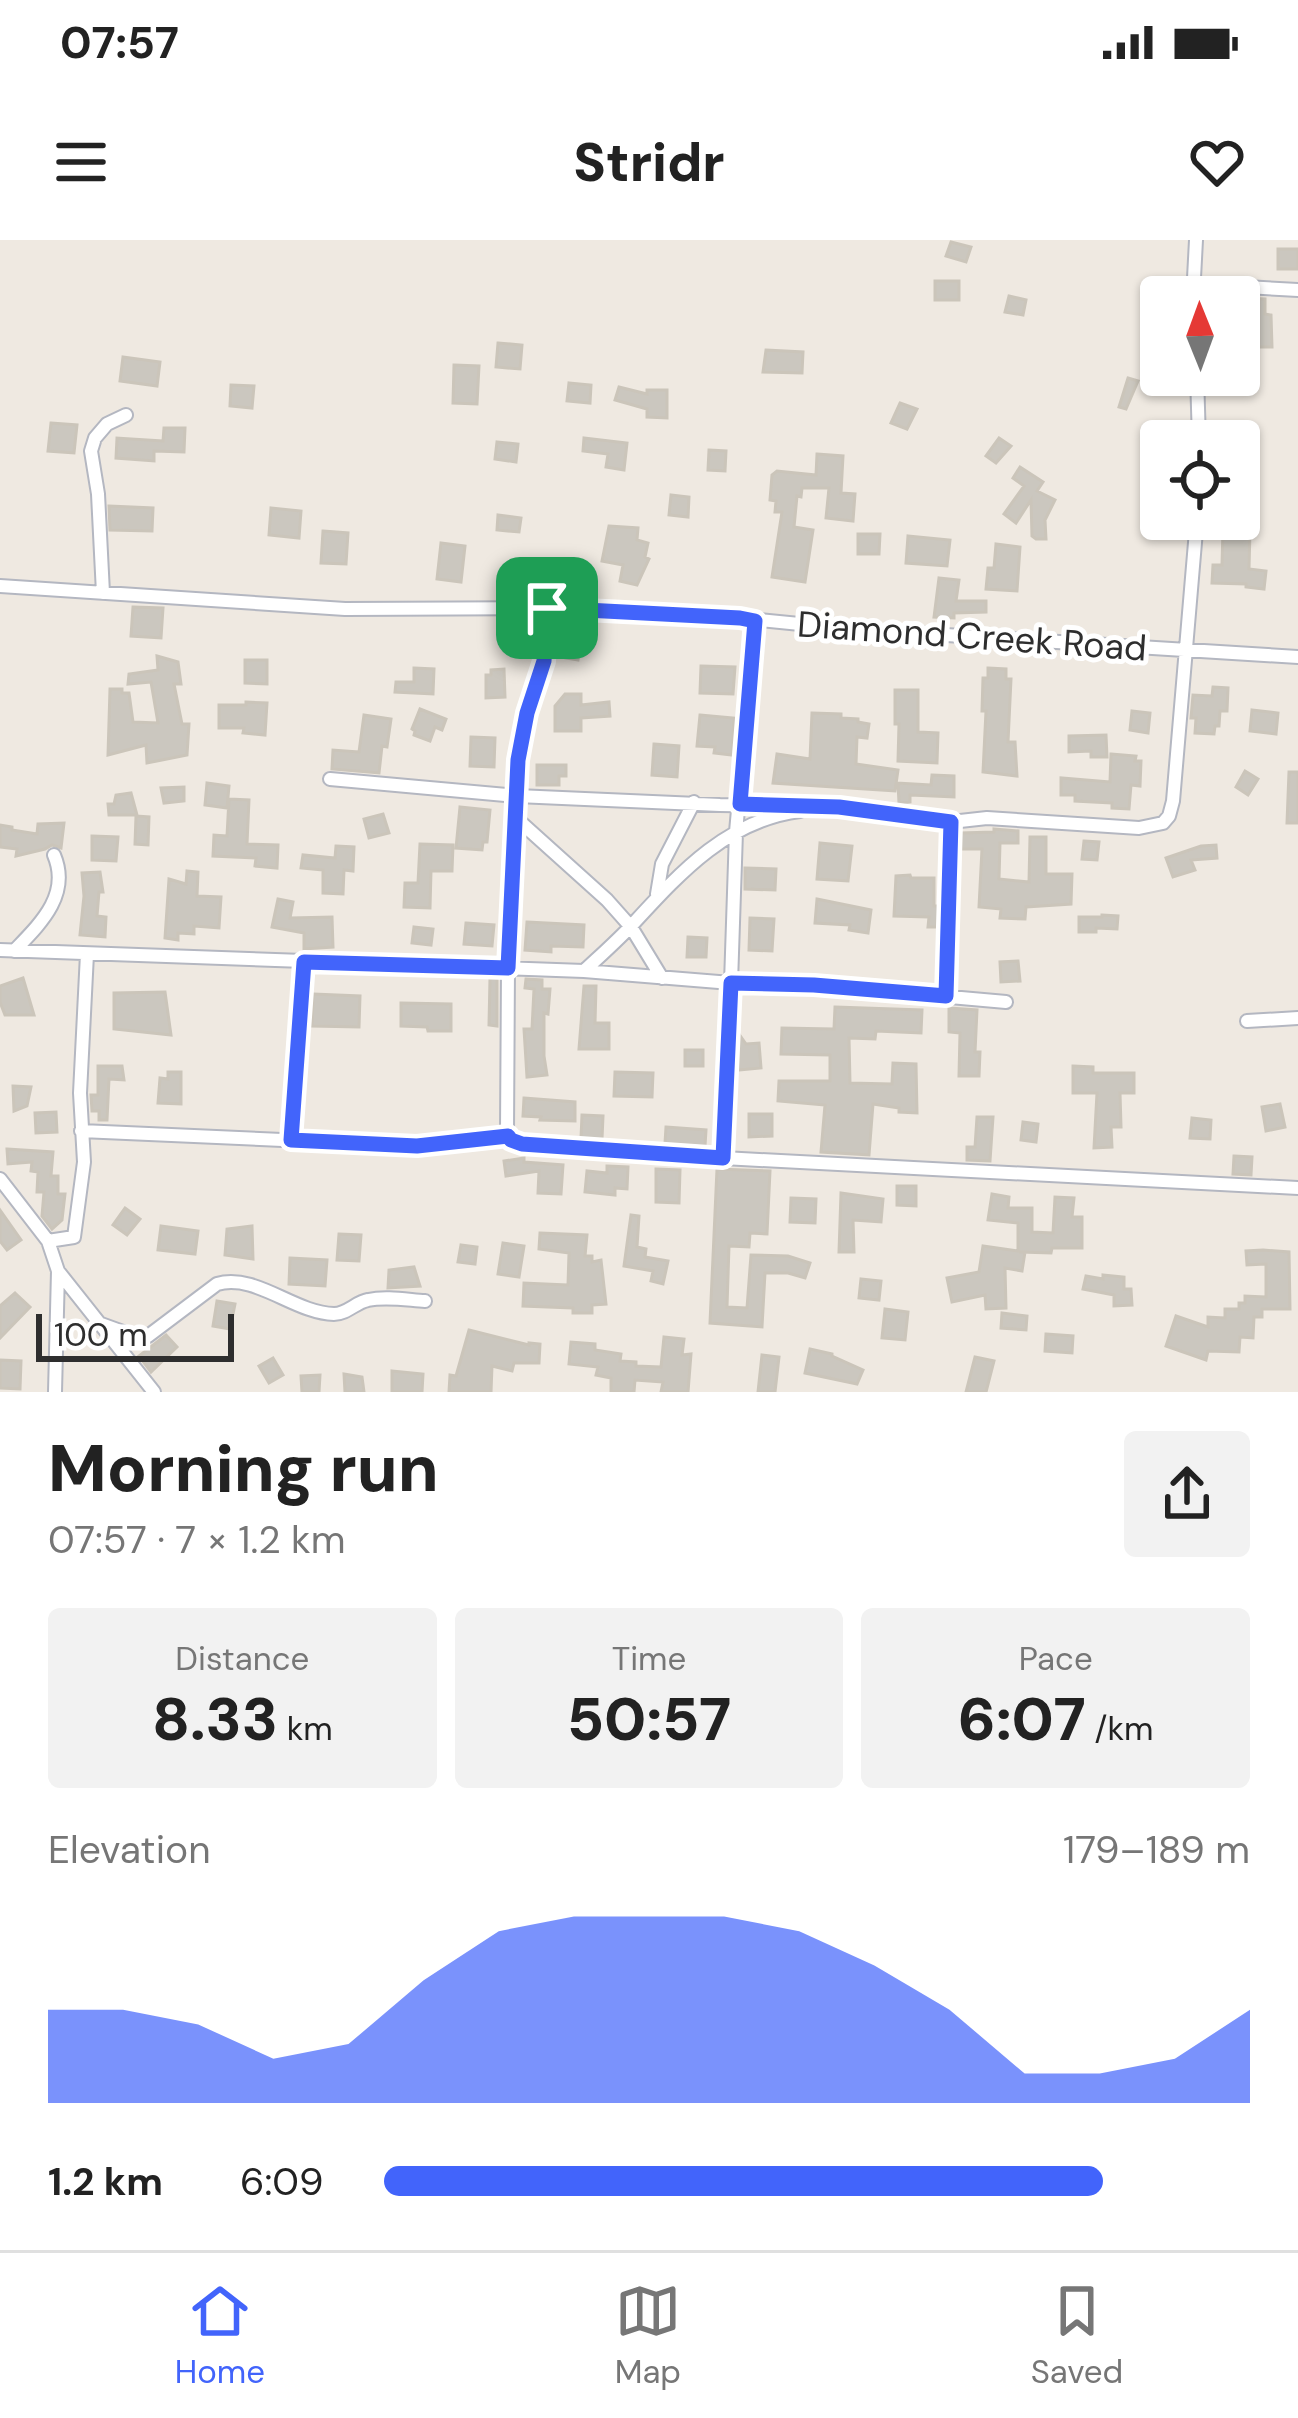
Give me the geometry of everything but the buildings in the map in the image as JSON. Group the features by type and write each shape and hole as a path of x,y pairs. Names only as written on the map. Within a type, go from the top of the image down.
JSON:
{"street":[{"path":"1194,276 1196,240"},
{"path":"1260,290 1298,290"},
{"path":"103,593 91,451 95,437 107,424 126,415"},
{"path":"330,779 518,796 839,807 951,822 987,818 1138,828 1163,823 1173,801 1195,540"},
{"name":"Diamond Creek Road","path":"0,586 345,609 547,608 740,618 1298,657"},
{"path":"547,608 544,661 518,760 508,968 511,1140 723,1158 1298,1188"},
{"path":"723,1158 736,832 755,621"},
{"path":"657,896 662,864 694,802"},
{"path":"584,971 691,863 746,825 791,812 839,807"},
{"path":"517,819 607,900 631,927 662,978"},
{"path":"946,996 951,822"},
{"path":"7,950 54,904 60,876 54,855"},
{"path":"7,950 584,971 1006,1002"},
{"path":"48,1240 74,1237 84,1162 87,954"},
{"path":"291,1140 304,962"},
{"path":"1247,1021 1298,1018"},
{"path":"81,1131 417,1146 508,1136"},
{"path":"0,1179 48,1240 58,1271 55,1392"},
{"path":"58,1271 154,1392"},
{"path":"101,1324 148,1336 217,1284 228,1281 334,1314 367,1300 425,1300"}],"route":[{"path":"547,608 755,621 740,804 839,807 951,822 946,996 731,983 723,1158 522,1144 508,1136 417,1146 291,1140 304,962 508,968 518,760 544,661 547,608"}]}
